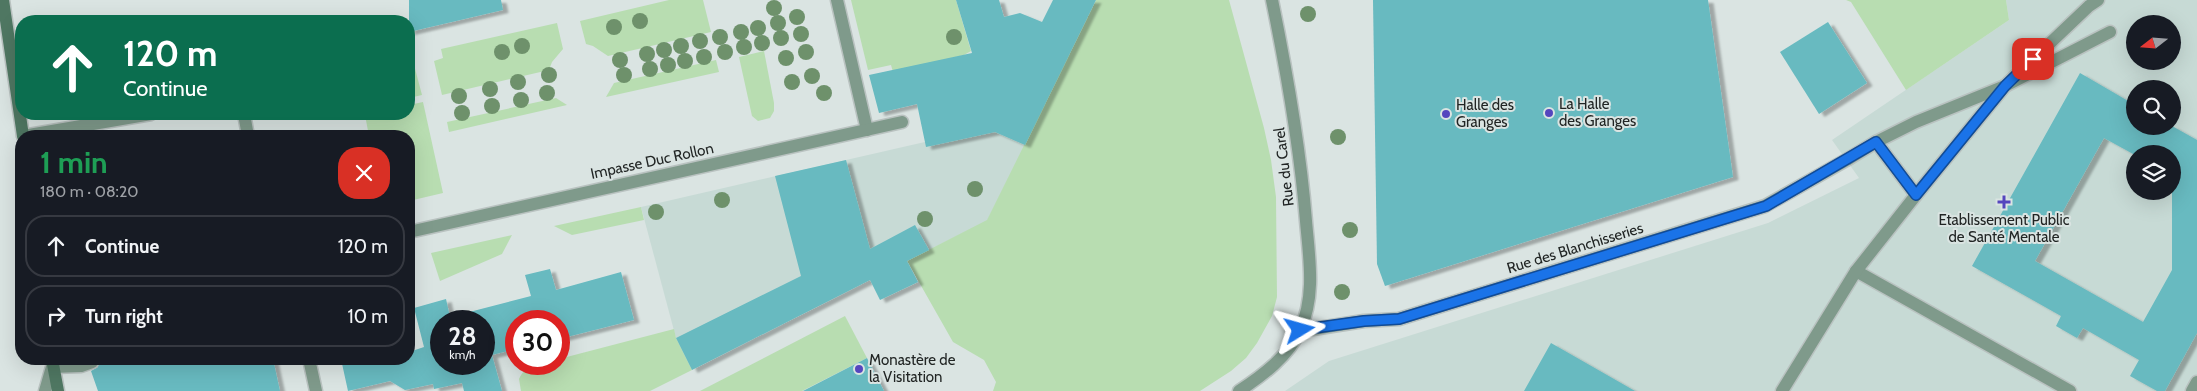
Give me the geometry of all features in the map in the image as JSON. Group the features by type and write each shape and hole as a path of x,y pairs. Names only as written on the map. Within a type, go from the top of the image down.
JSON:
{"main road":[{"path":"2,0 15,84"},
{"path":"52,365 58,391"}],"street":[{"path":"837,0 867,130"},
{"name":"Rue du Carel","path":"1272,0 1291,96 1302,172 1310,260 1308,301 1300,330"},
{"path":"1782,391 1856,271 1916,195 2005,86 2089,6 2098,0"},
{"name":"Rue des Blanchisseries","path":"1300,330 1364,321 1399,319 1766,206 1876,142 1916,122 2005,86 2110,32"},
{"path":"58,130 116,120"},
{"name":"Impasse Duc Rollon","path":"415,231 902,122"},
{"path":"1876,142 1916,195"},
{"path":"1856,271 2070,391"},
{"path":"1239,391 1266,373 1300,330"},
{"path":"45,391 52,365"},
{"path":"71,365 84,365"},
{"path":"310,365 316,391"},
{"path":"2192,391 2197,382"}],"shaded area":[{"name":"Etablissement Public de Santé Mentale","path":"2006,0 2197,0 2197,391 1285,391 1329,361 1768,223 1859,178 1832,140 2009,20"},
{"path":"986,128 1025,145 987,221 810,310 676,338 641,207"}],"green space":[{"path":"669,0 703,0 711,32 608,56 593,46 586,44 580,21"},
{"path":"851,0 956,0 971,51 964,55 893,72 891,65 868,70"},
{"path":"1096,0 1229,0 1264,128 1276,197 1277,297 1272,316 1246,358 1231,371 1200,391 993,391 996,382 984,360 953,342 907,261 987,220"},
{"path":"1846,0 2006,0 2009,20 1906,90 1851,2"},
{"path":"557,23 563,49 552,62 549,70 442,95 434,61 443,58 441,49"},
{"path":"764,51 774,111 770,118 758,121 752,116 739,57"},
{"path":"716,60 719,72 606,97 614,83"},
{"path":"415,69 422,95 415,97"},
{"path":"556,98 567,105 449,132 447,122"},
{"path":"423,102 443,193 415,200 415,130 368,130 366,120 415,120 415,104"},
{"path":"641,207 644,220 572,235 554,226"},
{"path":"512,235 502,254 440,281 431,253"},
{"path":"845,316 867,358 802,391 700,391"},
{"path":"674,329 676,338 692,370 650,391 521,391 519,379 521,375 570,375 570,356"}],"building":[{"path":"409,0 501,0 503,10 415,31 415,15 409,15"},
{"path":"956,0 999,0 1004,17 1020,13 1042,22 1053,0 1096,0 1025,145 995,132 926,147 917,104 879,113 869,75 972,53"},
{"name":"La Halle des Granges","path":"1373,0 1708,0 1733,177 1385,286 1377,264"},
{"path":"1828,22 1867,83 1819,114 1780,52"},
{"path":"2080,73 2126,100 2126,135 2181,135 2181,131 2197,140 2197,333 2165,391 2157,391 2130,376 2139,360 2083,328 2077,338 2056,326 2061,316 1972,266","holes":["2104,138 2126,150 2126,145 2181,145 2181,200 2172,200 2172,270 2143,322 2035,261"]},
{"path":"846,160 870,249 915,225 929,250 907,261 918,282 880,300 870,280 692,370 676,338 801,276 775,176"},
{"path":"550,269 556,290 621,272 634,320 570,336 570,310 505,310 505,352 495,354 495,310 477,310 531,296 525,275"},
{"path":"446,299 448,310 430,310 430,375 495,375 495,366 502,391 464,391 462,383 434,389 433,384 405,390 390,381 348,391 342,365 415,365 415,350 424,347 415,308"},
{"path":"1551,343 1635,391 1524,391"},
{"name":"Monastère de la Visitation","path":"867,358 884,391 803,391"},
{"path":"98,365 274,365 280,391 98,391 91,371"}],"place":[{"name":"La Halle des Granges","path":"1549,113"},
{"name":"Halle des Granges","path":"1446,114"},
{"name":"Etablissement Public de Santé Mentale","path":"2004,202"},
{"name":"Monastère de la Visitation","path":"859,369"}],"route":[{"path":"1300,330 1364,321 1399,319 1766,206 1876,142 1916,195 2005,86 2033,59"}]}
